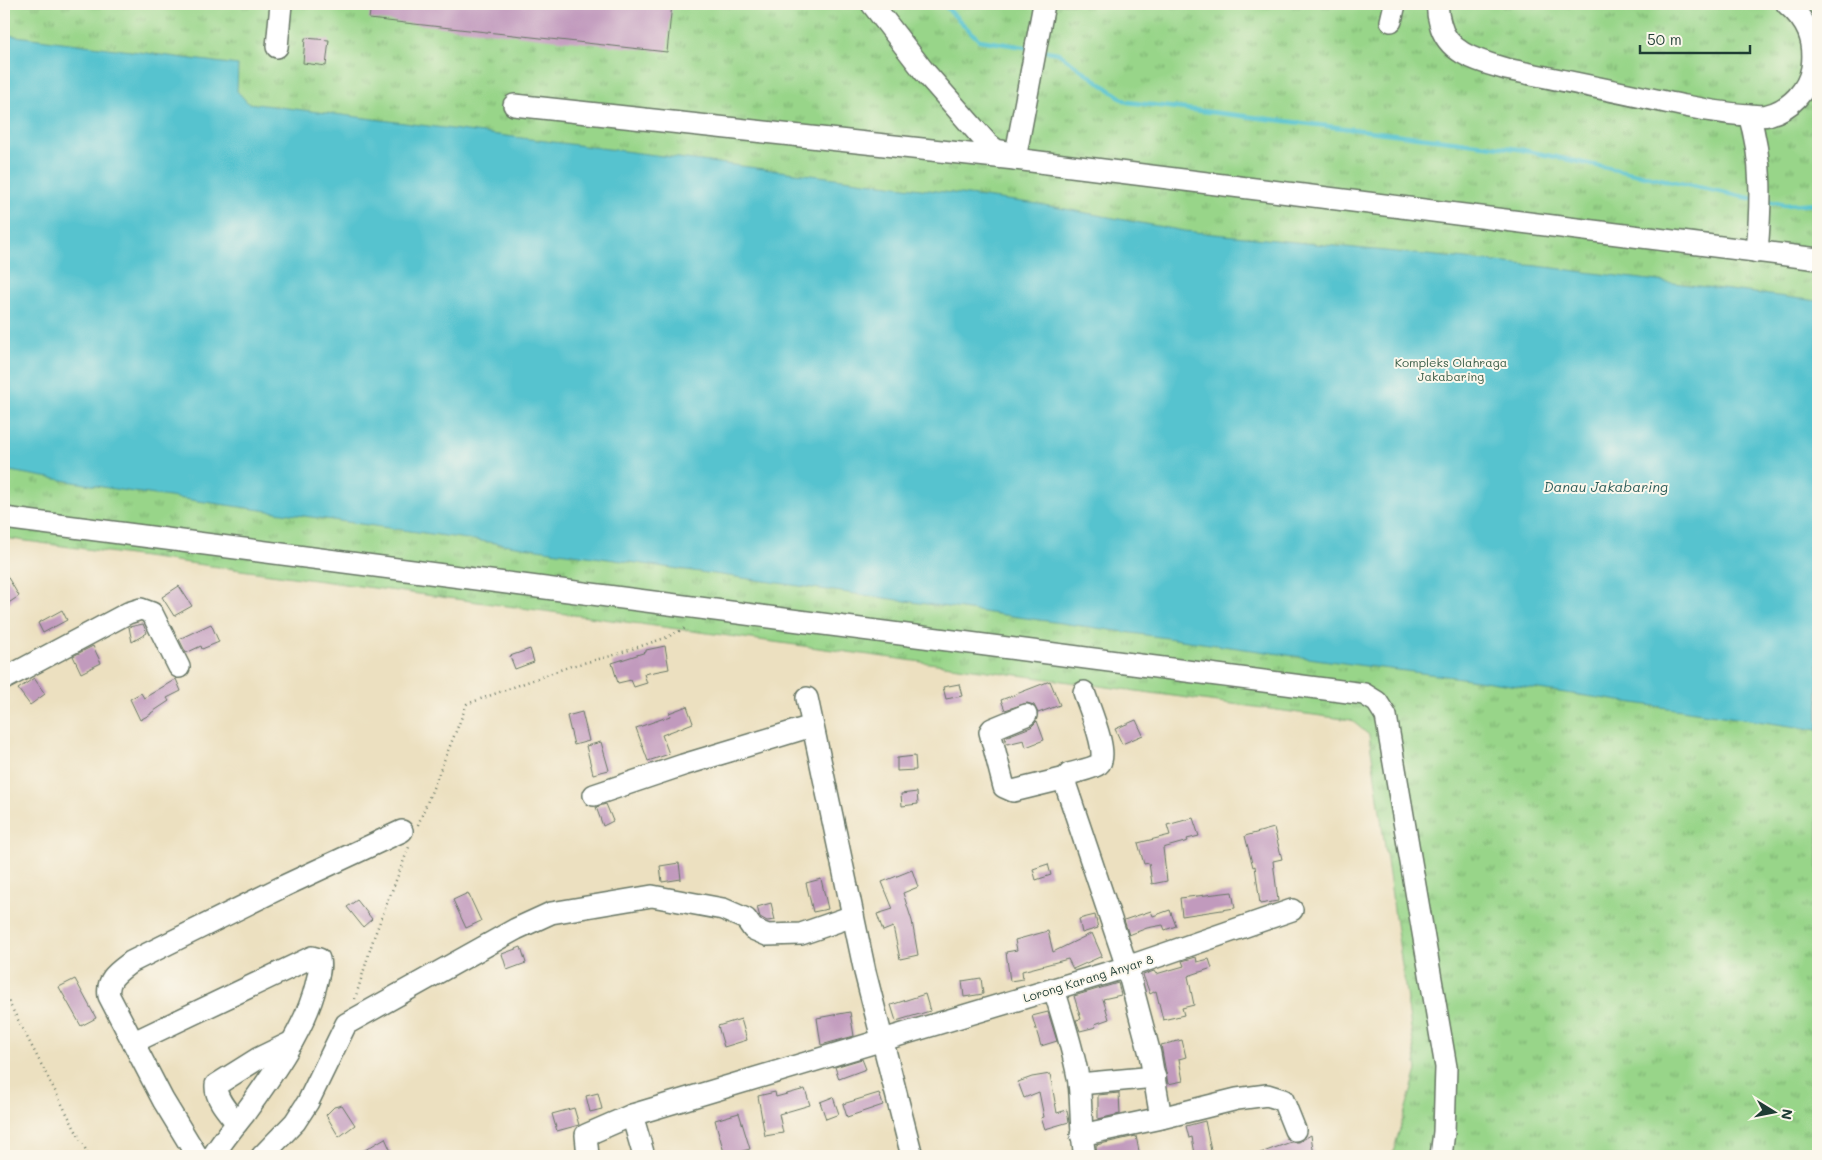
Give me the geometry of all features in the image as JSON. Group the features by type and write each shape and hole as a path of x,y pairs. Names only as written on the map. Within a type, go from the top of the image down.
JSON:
{"street":[{"path":"277,47 280,4"},
{"path":"872,4 923,70 987,143 996,150 1015,156"},
{"path":"1438,4 1437,9 1441,28 1450,44 1472,58 1506,69 1727,114 1766,116 1782,110 1796,99 1807,83 1812,68 1809,30 1801,17 1787,4"},
{"path":"1015,156 1043,9"},
{"path":"514,104 1015,156 1818,259"},
{"path":"1749,115 1756,138 1760,185 1757,252"},
{"path":"4,518 1364,694 1377,702 1386,716 1446,1066 1444,1132 1441,1156"},
{"path":"4,679 128,613 141,609 152,613 179,668"},
{"path":"1026,715 992,728 990,732 1004,787 1013,791 1066,778 1069,774 1098,765 1103,758 1102,746 1084,692"},
{"path":"807,698 865,972 912,1156"},
{"path":"594,795 683,765 812,726"},
{"path":"1066,778 1067,792 1127,966 1155,1077 1161,1118"},
{"path":"197,1156 163,1100 109,996 110,980 131,962 284,886 409,835"},
{"path":"262,1156 295,1122 308,1102 346,1024 516,930 551,913 652,896 723,909 746,919 753,929 767,935 801,934 853,916"},
{"name":"Lorong Karang Anyar 8","path":"588,1156 586,1136 632,1115 1054,989 1292,910"},
{"path":"134,1042 312,957 319,959 321,966 314,992 304,1019 292,1042 213,1156"},
{"path":"1054,989 1074,1059 1079,1084 1081,1135 1085,1156"},
{"path":"237,1124 218,1097 216,1085 259,1058 292,1042"},
{"path":"1079,1084 1155,1077"},
{"path":"1081,1135 1161,1118 1236,1099 1268,1095 1283,1100 1296,1130"},
{"path":"632,1115 644,1156"}],"path":[{"path":"346,1024 409,835 466,704 571,666 611,656 647,644 688,627"},
{"path":"4,993 89,1156"}],"green space":[{"name":"Kompleks Olahraga Jakabaring","path":"4,4 1818,4 1818,1156 1392,1156 1417,1070 1369,735 1351,720 4,538"}],"water":[{"name":"Danau Jakabaring","path":"8,35 238,65 237,91 248,103 1038,204 1184,231 1537,266 1818,301 1818,730 1477,680 1358,665 120,490 4,470 4,62"}],"building":[{"path":"371,4 672,4 667,52 369,19"},
{"path":"305,38 329,40 326,66 303,63"},
{"path":"4,571 19,596 4,606"},
{"path":"179,586 192,606 174,616 162,597"},
{"path":"62,610 67,620 43,633 38,623"},
{"path":"143,624 147,633 132,642 129,627"},
{"path":"211,624 219,642 202,649 201,646 186,653 179,639"},
{"path":"93,646 101,663 81,673 73,656"},
{"path":"665,646 669,669 644,674 647,683 634,687 631,680 618,683 612,663 646,652 646,650"},
{"path":"530,649 534,662 515,669 510,656"},
{"path":"34,678 45,694 30,705 18,689"},
{"path":"176,679 181,691 167,698 169,701 140,720 130,699 141,693 144,698"},
{"path":"1050,681 1060,705 1038,713 1034,705 1027,703 1005,710 1001,700"},
{"path":"959,684 962,696 946,699 943,687"},
{"path":"687,706 693,723 662,735 669,754 648,761 636,728 670,716 669,713"},
{"path":"582,712 589,741 574,745 567,716"},
{"path":"1136,720 1143,735 1122,744 1115,729"},
{"path":"1037,721 1044,740 1026,747 1024,740 1007,744 1005,737 1031,727"},
{"path":"601,742 609,770 593,774 586,746"},
{"path":"915,756 916,770 897,771 897,758"},
{"path":"917,792 918,804 902,806 901,794"},
{"path":"606,804 613,821 603,826 596,807"},
{"path":"1193,818 1199,836 1163,848 1167,881 1152,884 1149,863 1144,864 1138,843 1170,835 1167,825"},
{"path":"1274,828 1282,859 1273,861 1278,901 1260,904 1255,866 1253,867 1245,836"},
{"path":"679,863 681,879 662,882 660,866"},
{"path":"1048,864 1051,875 1036,880 1033,869"},
{"path":"912,870 918,887 903,893 912,921 918,955 900,959 893,927 883,931 877,914 893,909 882,882"},
{"path":"821,879 828,909 813,912 806,883"},
{"path":"1232,892 1235,908 1182,916 1180,898"},
{"path":"468,893 481,921 466,928 453,900"},
{"path":"357,900 372,919 363,927 347,907"},
{"path":"771,903 775,920 767,921 760,917 757,907"},
{"path":"1170,910 1176,926 1165,930 1163,925 1147,928 1129,935 1124,920 1151,911 1153,916"},
{"path":"1095,915 1098,928 1082,933 1079,919"},
{"path":"1048,931 1053,952 1092,933 1102,956 1073,969 1068,959 1022,971 1023,979 1010,981 1006,952 1017,950 1015,940"},
{"path":"521,947 526,963 507,970 502,954"},
{"path":"1196,957 1197,962 1209,959 1212,968 1188,976 1194,1005 1182,1008 1184,1015 1163,1020 1156,991 1150,994 1143,975 1154,971 1156,974 1184,966 1182,961"},
{"path":"981,978 983,994 964,997 962,981"},
{"path":"75,979 96,1018 81,1026 59,987"},
{"path":"1118,983 1121,995 1103,999 1109,1019 1095,1024 1096,1027 1080,1031 1076,1020 1081,1019 1074,996"},
{"path":"925,994 930,1011 896,1021 891,1005"},
{"path":"850,1012 854,1036 821,1045 817,1018"},
{"path":"1048,1012 1057,1041 1041,1046 1032,1016"},
{"path":"741,1019 747,1040 724,1047 718,1026"},
{"path":"1182,1040 1186,1057 1179,1059 1183,1081 1168,1084 1161,1045"},
{"path":"862,1059 866,1069 839,1079 835,1067"},
{"path":"1050,1074 1057,1113 1067,1110 1069,1122 1045,1129 1041,1118 1044,1117 1039,1092 1024,1098 1018,1082"},
{"path":"805,1089 810,1105 779,1114 783,1133 765,1136 758,1096 775,1092 776,1097"},
{"path":"598,1093 602,1109 590,1112 586,1096"},
{"path":"879,1093 883,1105 847,1117 843,1104"},
{"path":"1119,1093 1120,1114 1098,1119 1098,1095"},
{"path":"833,1097 839,1114 826,1119 820,1102"},
{"path":"342,1105 355,1125 339,1137 326,1115 334,1107"},
{"path":"574,1108 579,1125 557,1131 552,1114"},
{"path":"739,1113 750,1149 725,1156 715,1120"},
{"path":"1205,1121 1211,1151 1195,1154 1192,1137 1189,1138 1186,1126"},
{"path":"1311,1135 1314,1156 1255,1156 1291,1142 1299,1142"},
{"path":"1136,1136 1140,1156 1097,1156 1096,1145"},
{"path":"385,1138 393,1156 355,1156"}],"waterway":[{"path":"943,4 979,40 1031,48"},
{"path":"1041,50 1058,53 1127,102 1518,149 1754,199"},
{"path":"1767,201 1785,205 1818,203"}]}
